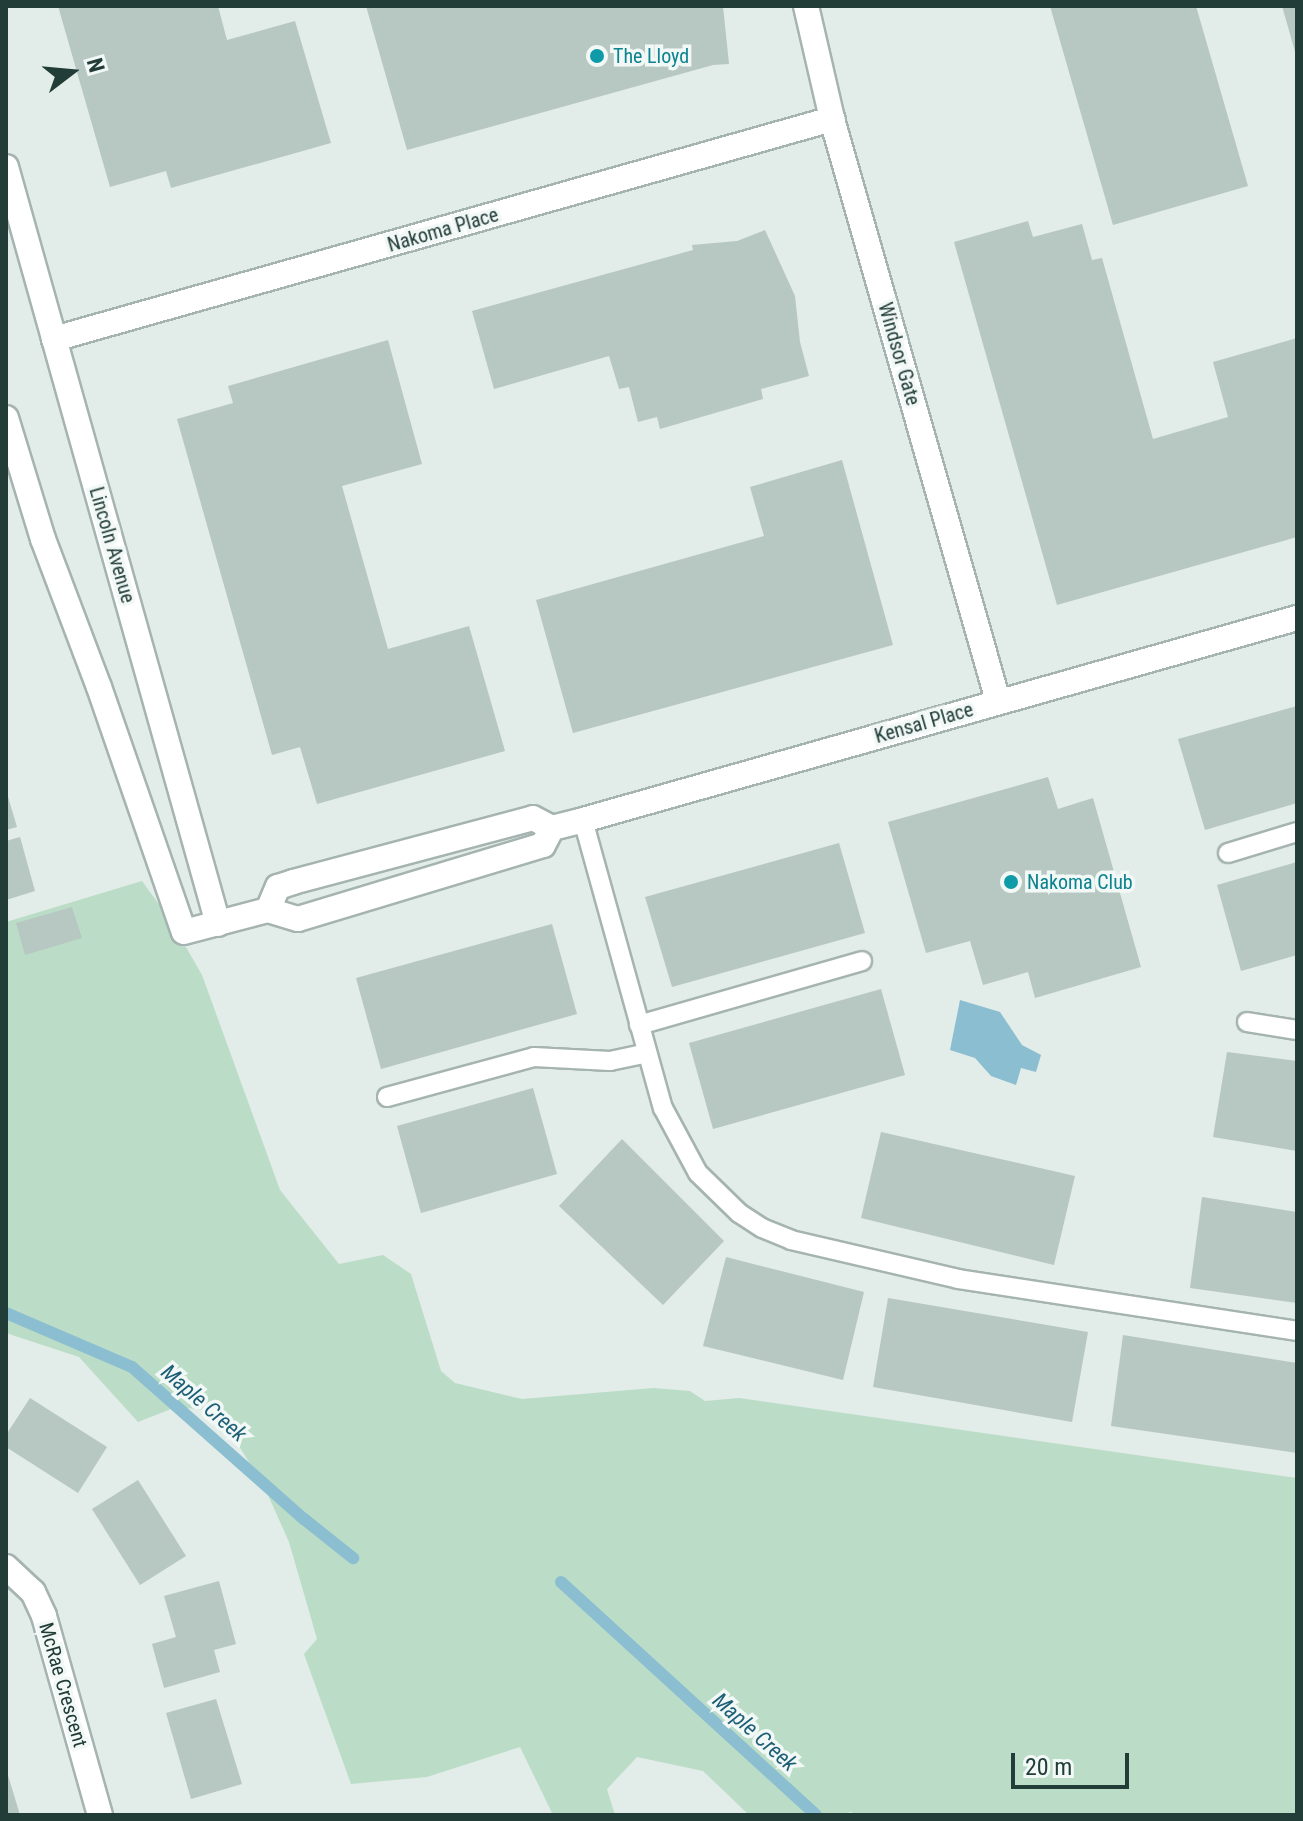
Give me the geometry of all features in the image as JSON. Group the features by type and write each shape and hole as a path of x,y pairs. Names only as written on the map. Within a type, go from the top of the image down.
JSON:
{"street":[{"name":"Windsor Gate","path":"806,6 832,119 998,701"},
{"name":"Nakoma Place","path":"54,339 832,119"},
{"name":"Lincoln Avenue","path":"6,167 218,924"},
{"name":"Kensal Place","path":"6,418 43,539 99,687 184,932 268,910 298,919 543,845 552,828"},
{"name":"Kensal Place","path":"268,910 278,887 533,818 552,828 583,820 1297,618"},
{"name":"McRae Crescent","path":"6,1567 33,1592 44,1616 100,1815"}],"lane":[{"path":"583,820 663,1108 698,1173 739,1213 771,1233 830,1251 958,1279 1297,1331"},
{"path":"1228,853 1297,832"},
{"path":"639,1025 862,961"},
{"path":"1247,1022 1297,1030"},
{"path":"387,1097 534,1057 610,1061 647,1053"}],"green space":[{"path":"142,881 171,921 202,975 280,1190 339,1264 383,1255 411,1274 441,1371 455,1383 522,1399 653,1388 690,1391 705,1401 739,1398 1297,1478 1297,1815 859,1815 851,1812 839,1815 749,1815 703,1771 637,1757 607,1789 615,1815 553,1815 520,1747 427,1777 351,1784 304,1654 317,1639 289,1542 264,1486 217,1411 176,1407 138,1422 79,1357 6,1333 6,922"}],"water":[{"path":"960,1000 1000,1012 1022,1045 1041,1055 1036,1072 1021,1068 1016,1085 991,1076 975,1058 950,1050"}],"building":[{"path":"58,6 218,6 227,40 295,21 331,143 171,188 166,171 110,187"},
{"path":"366,6 723,6 729,64 713,65 407,150"},
{"path":"1050,6 1196,6 1248,186 1113,225"},
{"path":"1282,6 1297,6 1296,55"},
{"path":"1028,221 1033,237 1082,224 1092,260 1102,258 1153,439 1228,417 1213,362 1297,338 1297,537 1057,605 954,242"},
{"path":"765,230 795,296 800,342 809,376 761,389 763,399 660,429 657,417 638,422 629,387 619,389 609,356 494,389 472,311 693,250 692,245 737,241"},
{"path":"388,340 422,464 342,486 388,649 469,626 505,751 317,804 300,747 272,755 177,419 233,403 228,386"},
{"path":"842,460 893,645 573,733 536,600 764,536 750,487"},
{"path":"1297,706 1297,803 1205,830 1178,739"},
{"name":"Nakoma Club","path":"1048,777 1058,809 1093,798 1141,967 1035,998 1028,972 983,985 970,941 926,953 888,822"},
{"path":"6,790 17,827 6,830"},
{"path":"20,837 35,891 6,900 6,841"},
{"path":"839,843 865,933 672,987 645,897"},
{"path":"1297,862 1297,955 1241,971 1217,885"},
{"path":"72,907 82,938 25,955 16,923"},
{"path":"552,924 577,1014 381,1069 356,978"},
{"path":"881,989 905,1075 713,1129 689,1043"},
{"path":"1227,1052 1297,1061 1297,1151 1213,1137"},
{"path":"533,1088 557,1174 421,1213 397,1126"},
{"path":"881,1132 1075,1176 1054,1265 861,1218"},
{"path":"622,1139 724,1241 663,1305 559,1206"},
{"path":"1202,1197 1297,1212 1297,1303 1190,1288"},
{"path":"726,1257 864,1292 843,1380 703,1346"},
{"path":"888,1298 1088,1332 1072,1422 873,1387"},
{"path":"1123,1335 1297,1363 1297,1453 1111,1426"},
{"path":"30,1398 107,1447 78,1493 6,1447 6,1435"},
{"path":"138,1480 186,1556 140,1585 92,1509"},
{"path":"219,1581 236,1644 214,1650 220,1672 164,1688 152,1644 176,1637 164,1596"},
{"path":"216,1699 242,1784 191,1799 166,1713"},
{"path":"7,1772 20,1815 6,1815"}],"waterway":[{"name":"Maple Creek","path":"6,1313 132,1367 304,1519 353,1558"},
{"name":"Maple Creek","path":"561,1582 816,1815"}],"place":[{"name":"The Lloyd","path":"597,56"},
{"name":"Nakoma Club","path":"1011,882"}]}
